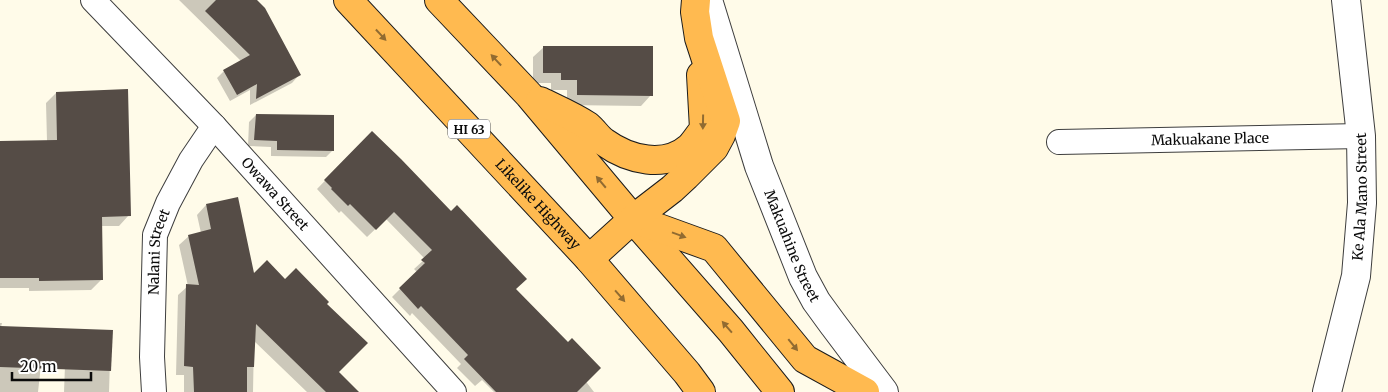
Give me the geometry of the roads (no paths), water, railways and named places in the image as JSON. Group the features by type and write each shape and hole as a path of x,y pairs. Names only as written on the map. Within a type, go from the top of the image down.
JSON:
{"highway":[{"name":"Likelike Highway","path":"348,0 589,259 701,392"},
{"path":"439,0 529,95 633,219 732,331 780,392"},
{"path":"529,95 589,127 603,142 621,152 650,160 663,160 677,156 690,147 704,129 699,38 695,12 696,0"},
{"path":"589,259 702,161 714,148 721,135 726,120 699,38"},
{"path":"633,219 714,248 805,359 864,392"}],"street":[{"name":"Owawa Street","path":"93,0 214,126 454,392"},
{"name":"Makuahine Street","path":"708,0 759,166 803,276 816,300 832,323 884,392"},
{"name":"Ke Ala Mano Street","path":"1327,392 1356,276 1362,203 1362,136 1346,0"},
{"name":"Nalani Street","path":"154,392 152,357 155,235 168,203 191,160 214,126"},
{"name":"Makuakane Place","path":"1059,142 1362,136"}]}
